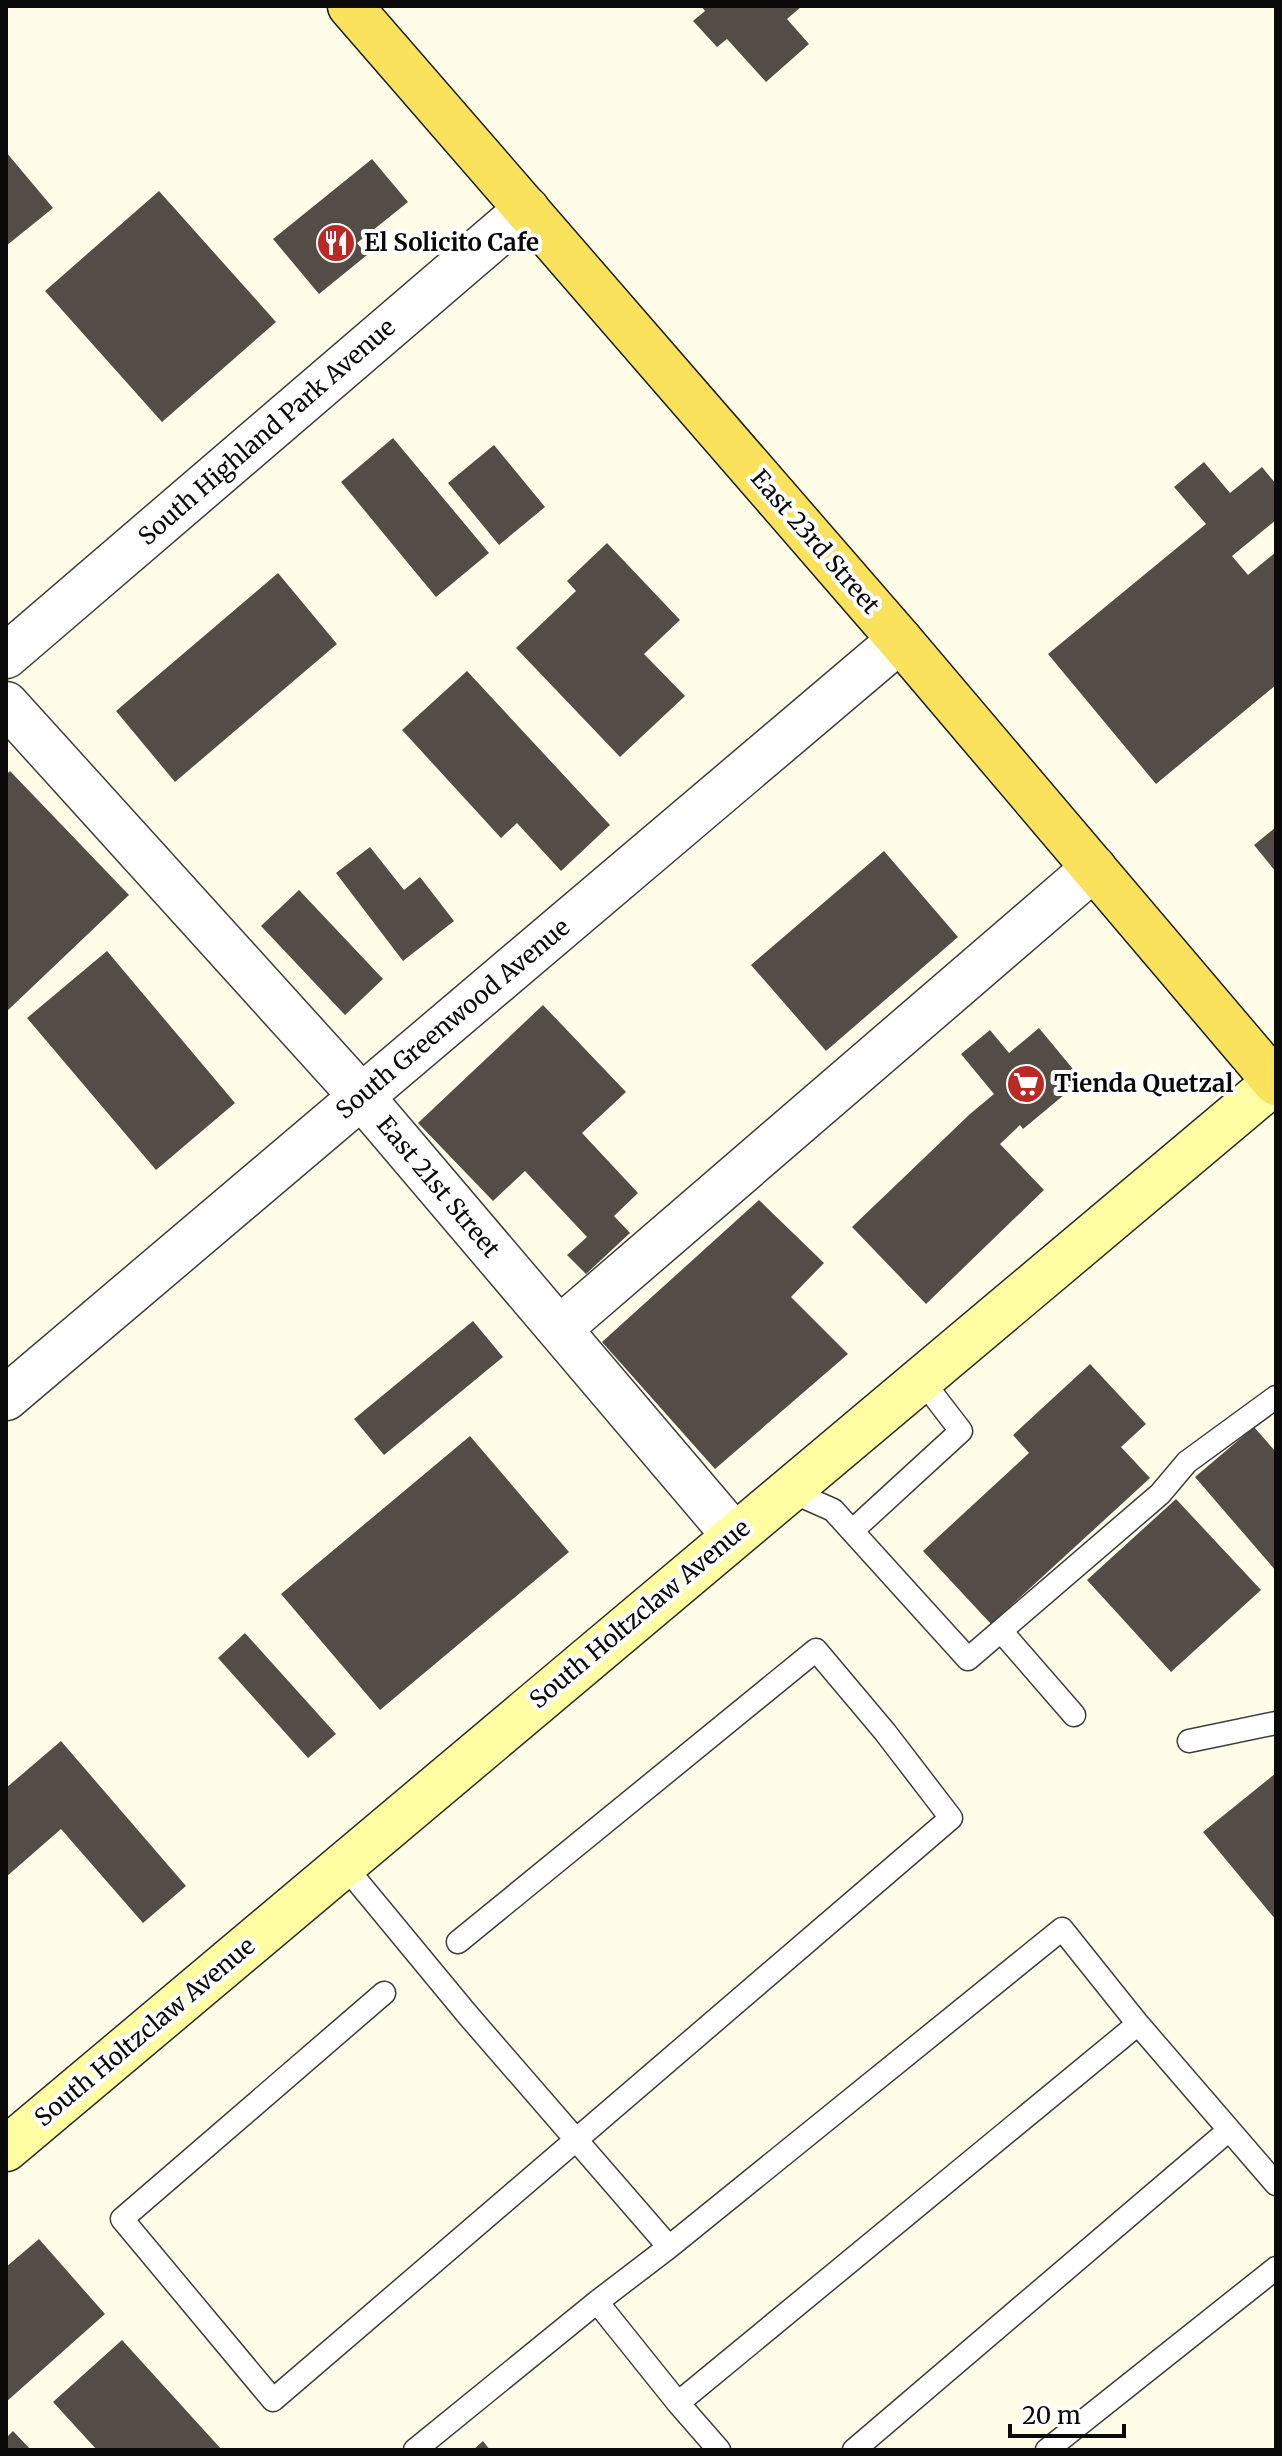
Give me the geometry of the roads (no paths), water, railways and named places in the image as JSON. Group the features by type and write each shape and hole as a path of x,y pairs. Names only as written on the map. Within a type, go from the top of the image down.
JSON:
{"main road":[{"name":"East 23rd Street","path":"350,6 900,640 1276,1082"},
{"name":"South Holtzclaw Avenue","path":"6,2149 1276,1082"}],"street":[{"name":"South Highland Park Avenue","path":"6,656 527,209"},
{"name":"South Greenwood Avenue","path":"6,1398 900,640"},
{"name":"East 21st Street","path":"6,704 361,1096 734,1535"},
{"path":"559,1329 1094,868"}],"lane":[{"path":"852,1531 961,1431 921,1379"},
{"path":"788,1490 833,1510 968,1659 1160,1494 1187,1462 1276,1397"},
{"path":"1001,1631 1074,1715"},
{"path":"384,1993 122,2219 273,2400 951,1818 885,1732 816,1650 458,1942"},
{"path":"1189,1741 1276,1723"},
{"path":"343,1864 467,2014 669,2247"},
{"path":"415,2450 1062,1929 1138,2024 1276,2184"},
{"path":"678,2403 1138,2024"},
{"path":"854,2450 1229,2130"},
{"path":"1047,2450 1276,2268"},
{"path":"597,2302 719,2450"}],"place":[{"name":"El Solicito Cafe","path":"336,243"},
{"name":"Tienda Quetzal","path":"1026,1084"}]}
